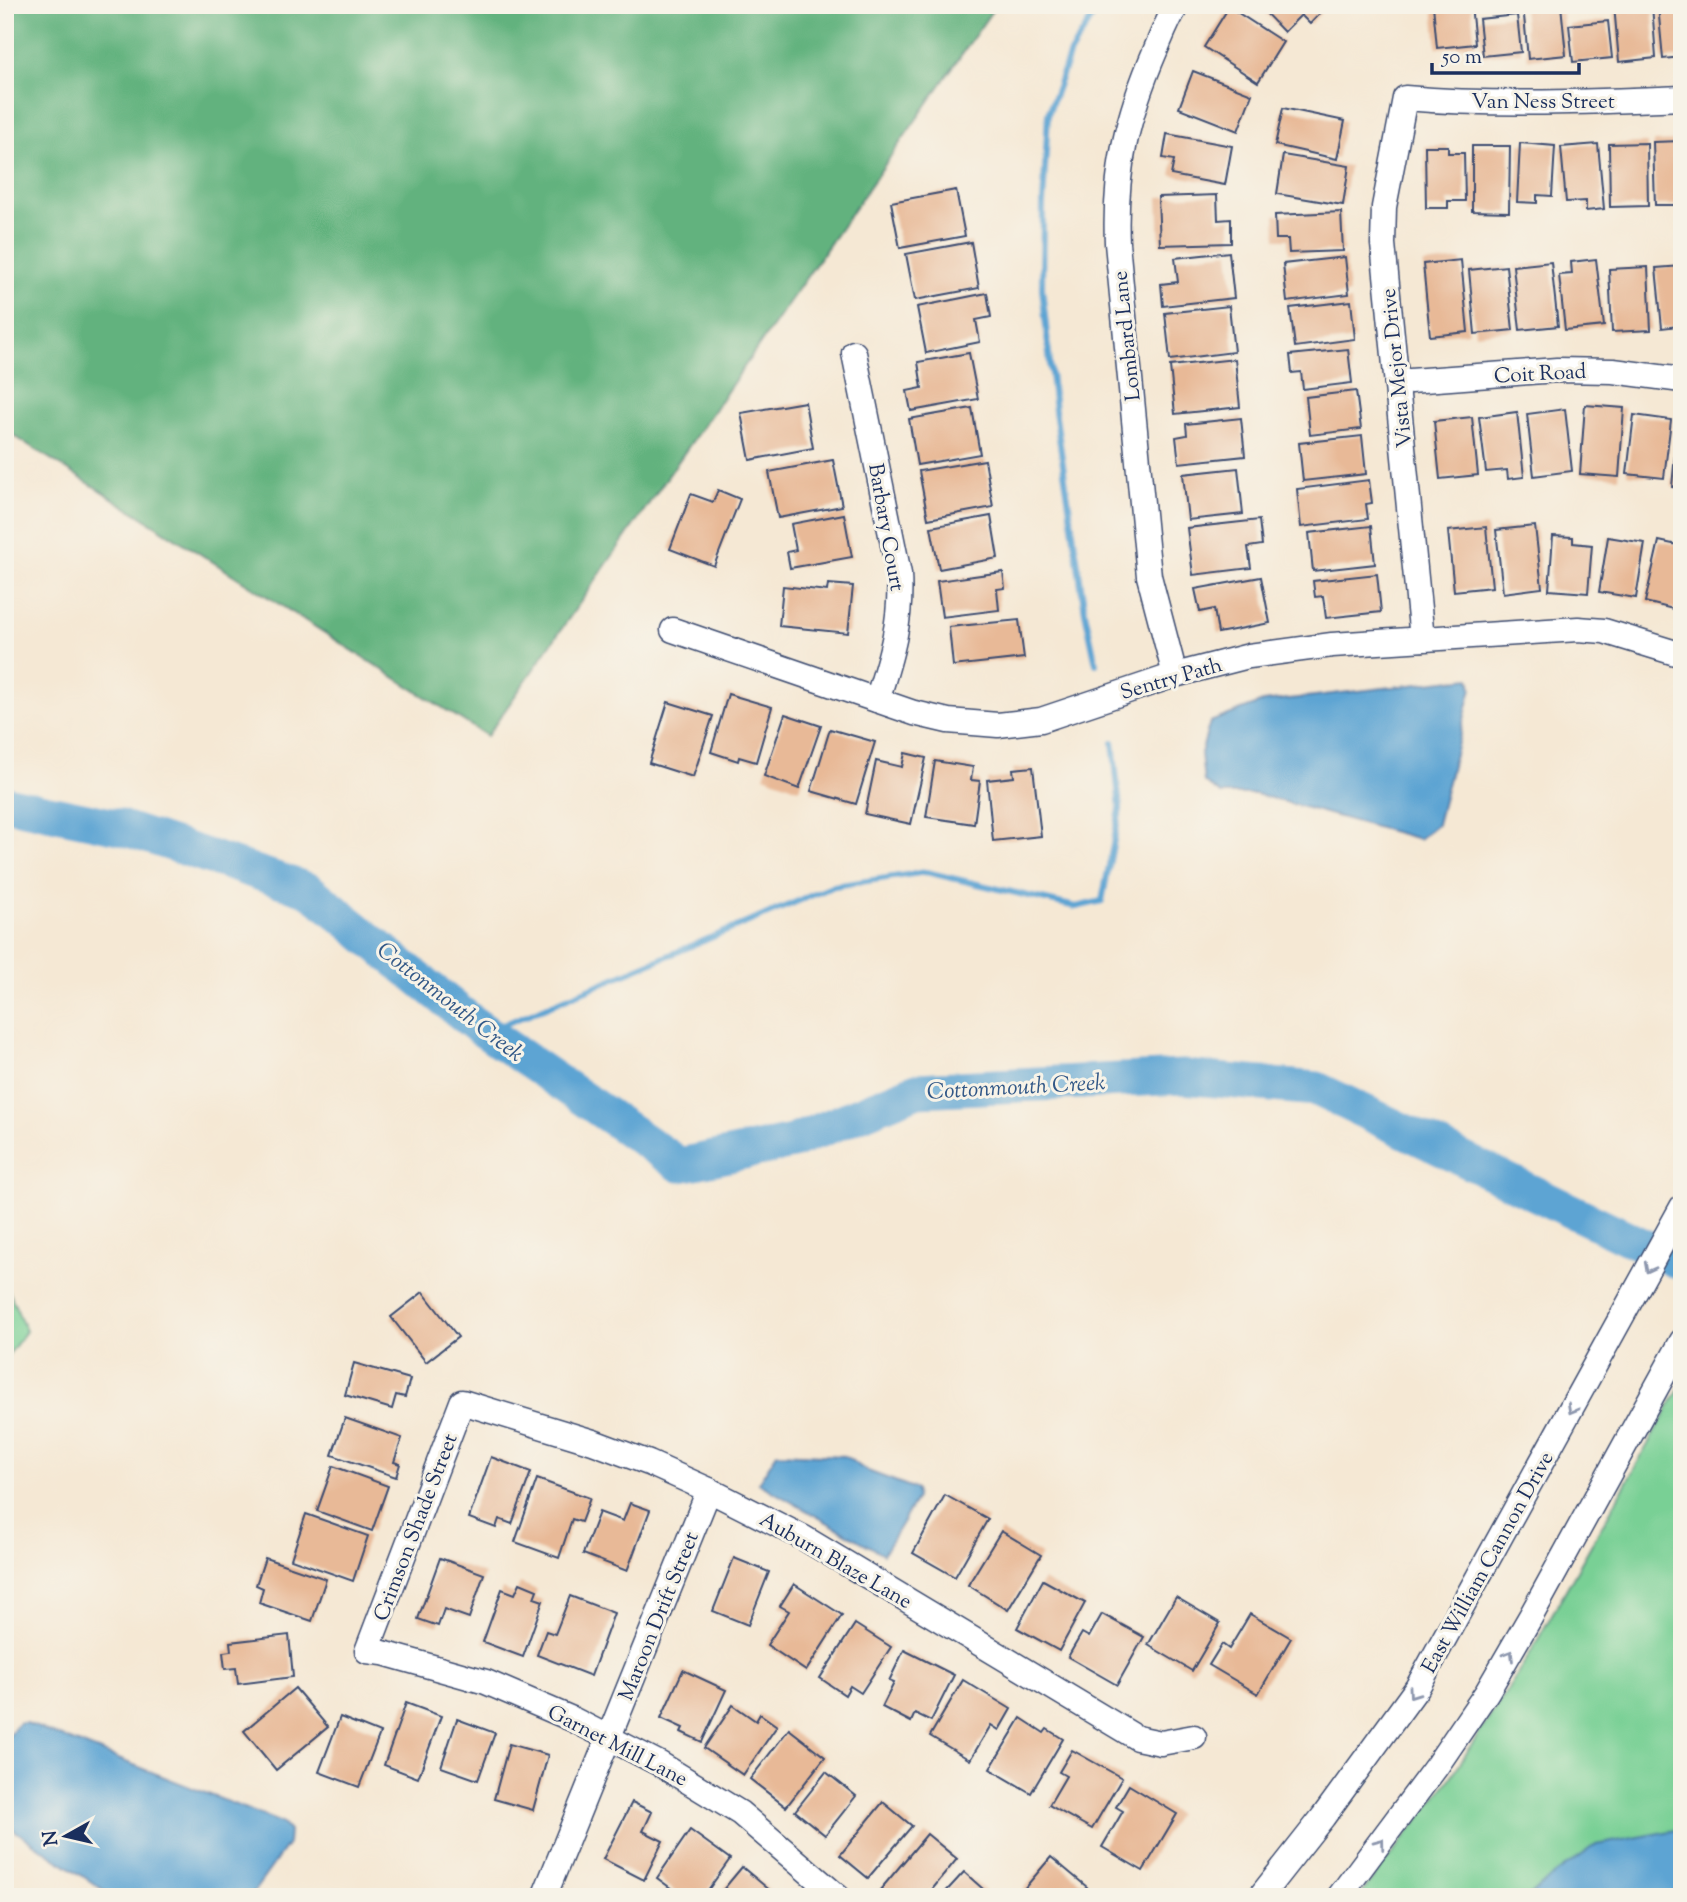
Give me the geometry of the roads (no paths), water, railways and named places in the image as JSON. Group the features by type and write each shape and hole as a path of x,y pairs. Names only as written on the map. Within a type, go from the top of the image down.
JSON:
{"street":[{"name":"Lombard Lane","path":"1175,675 1149,576 1117,243 1116,202 1123,146 1137,92 1177,5"},
{"name":"Van Ness Street","path":"1405,98 1569,102 1682,98"},
{"name":"Vista Mejor Drive","path":"1405,98 1384,219 1383,244 1422,639"},
{"name":"Barbary Court","path":"853,353 899,574 901,603 895,644 877,700"},
{"name":"Coit Road","path":"1397,382 1583,369 1682,380"},
{"name":"Sentry Path","path":"673,630 914,713 948,721 998,725 1041,720 1175,675 1269,653 1332,645 1578,629 1605,632 1682,655"},
{"name":"East William Cannon Drive","path":"1260,1897 1323,1817 1417,1688 1682,1208"},
{"path":"1339,1897 1436,1767 1487,1692 1682,1340"},
{"name":"Auburn Blaze Lane","path":"462,1402 593,1442 649,1462 709,1490 804,1538 1137,1738 1161,1743 1194,1737"},
{"name":"Crimson Shade Street","path":"367,1651 462,1402"},
{"name":"Maroon Drift Street","path":"544,1897 709,1490"},
{"name":"Garnet Mill Lane","path":"367,1651 486,1682 572,1719 660,1764 740,1813 838,1897"}],"water":[{"path":"1470,678 1472,688 1437,824 1419,839 1256,794 1221,794 1204,782 1201,753 1210,722 1263,702"},
{"path":"777,1453 845,1456 865,1470 916,1489 917,1498 883,1554 758,1483"},
{"path":"24,1722 282,1823 289,1831 288,1844 250,1897 114,1897 5,1824 5,1741 18,1723"},
{"path":"1682,1829 1682,1897 1529,1897 1551,1877 1596,1845"}],"waterway":[{"path":"1096,664 1085,612 1055,411 1042,288 1048,114 1070,53 1100,5"},
{"path":"486,1032 834,886 926,872 1076,907 1102,901 1120,809 1113,742"},
{"name":"Cottonmouth Creek","path":"5,803 120,827 309,890 477,1026 680,1165 792,1142 917,1090 1183,1077 1317,1089 1682,1264"}]}
